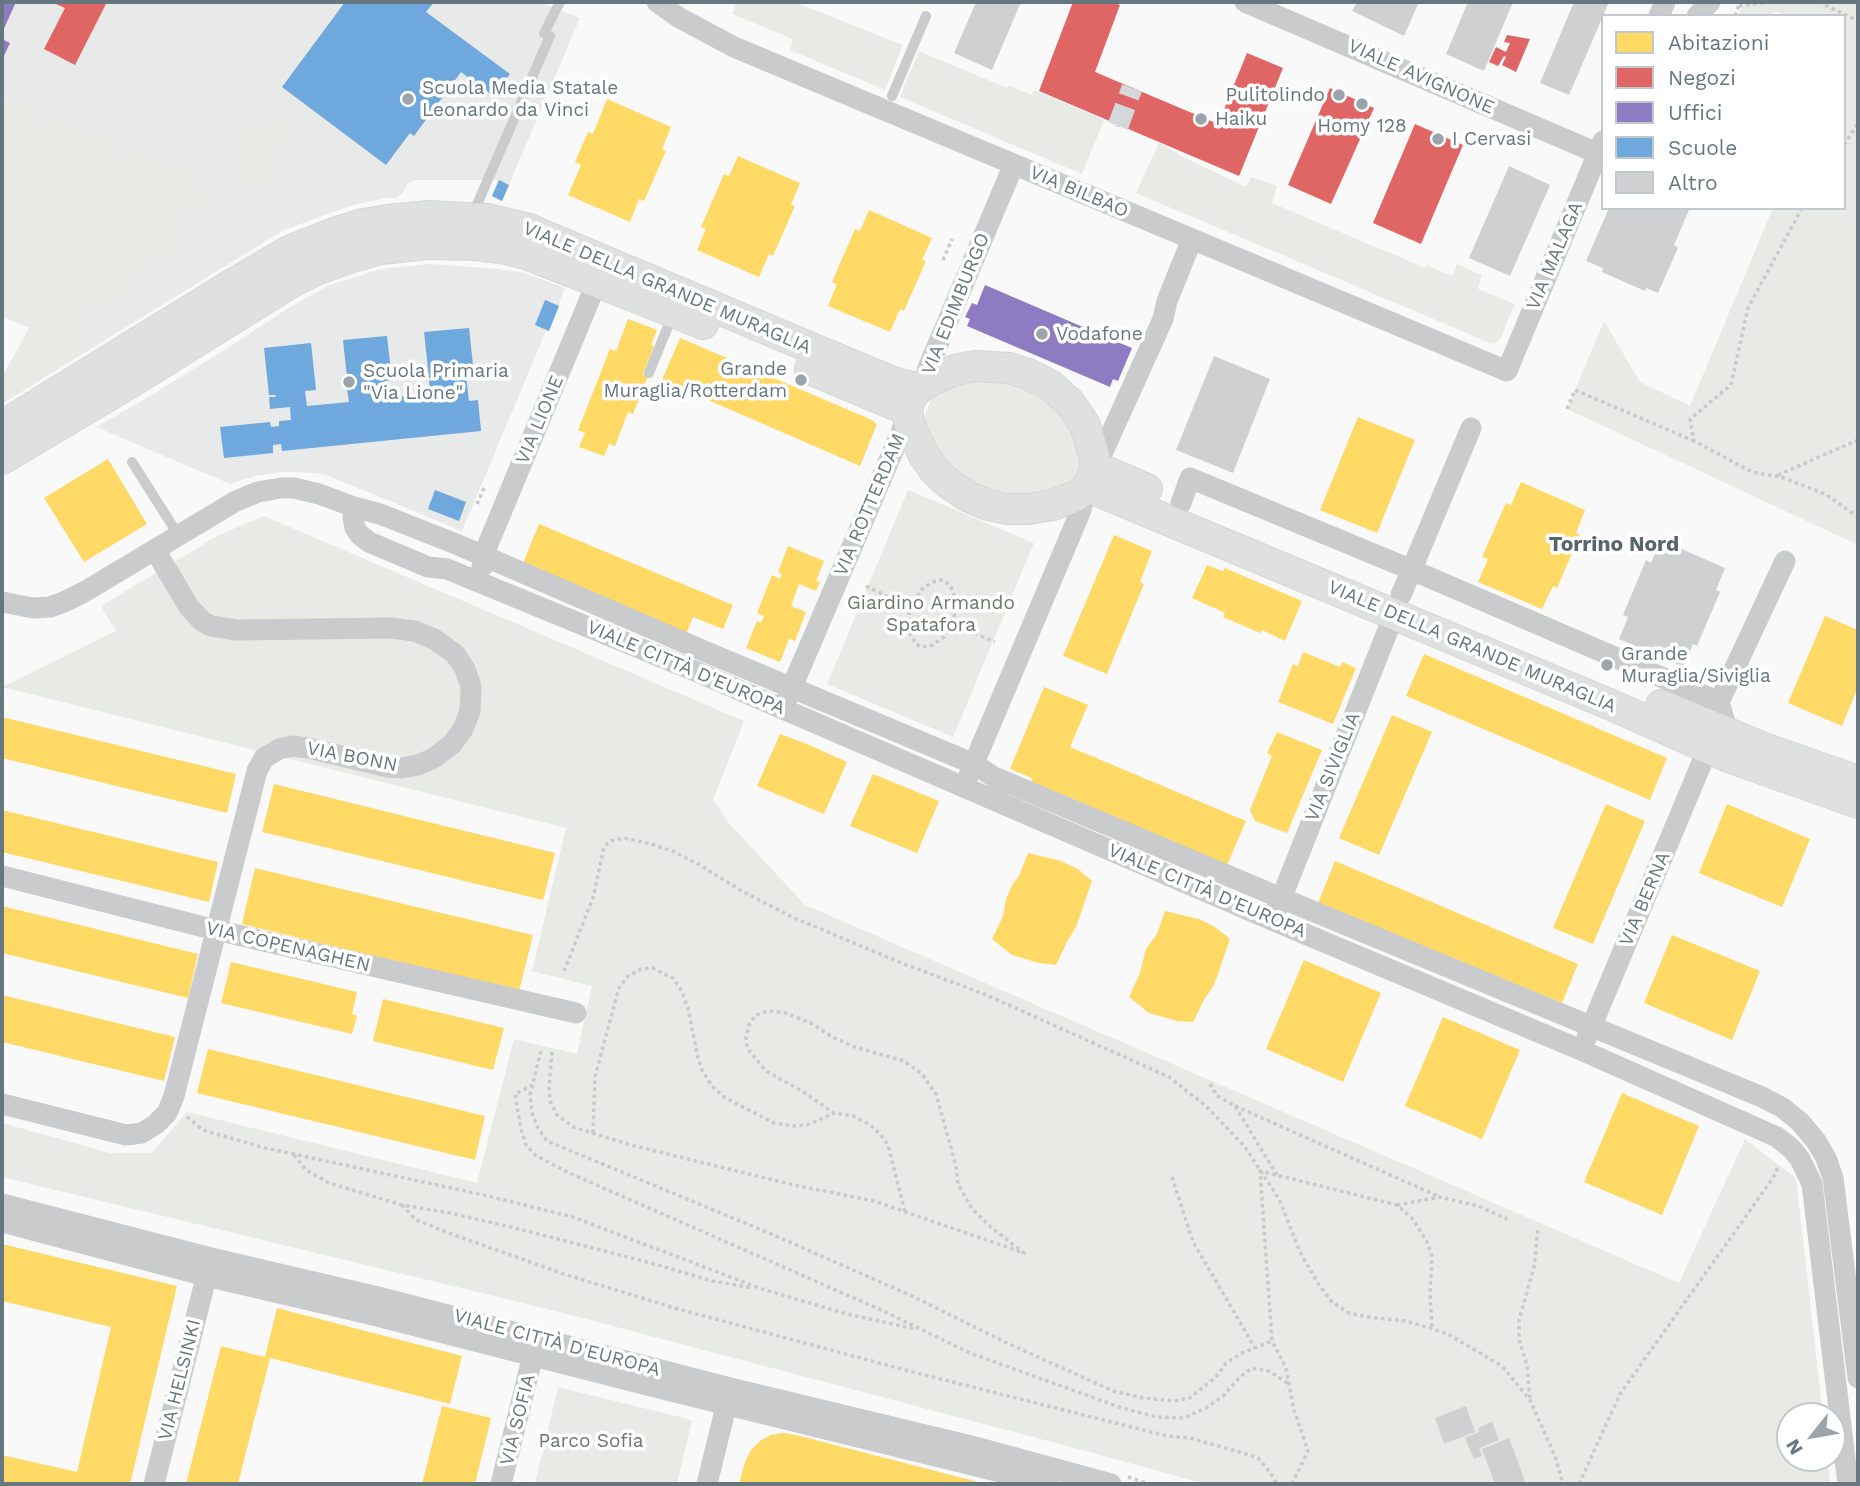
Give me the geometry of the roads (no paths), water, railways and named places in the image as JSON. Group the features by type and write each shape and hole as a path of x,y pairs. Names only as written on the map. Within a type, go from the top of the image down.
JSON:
{"street":[{"path":"638,2 644,2"},
{"name":"VIA BILBAO","path":"657,2 671,13 734,47 1507,371"},
{"name":"VIALE AVIGNONE","path":"1244,2 1600,147"},
{"name":"VIA MALAGA","path":"1507,371 1600,147"},
{"name":"VIA EDIMBURGO","path":"914,400 1014,164"},
{"name":"VIALE DELLA GRANDE MURAGLIA","path":"2,426 274,259 300,246 337,232 388,219 428,216 472,217 527,228 893,382 914,400"},
{"path":"964,786 1079,515 1092,477 1163,319 1167,301 1192,239"},
{"name":"VIALE DELLA GRANDE MURAGLIA","path":"2,459 282,287 316,270 355,256 416,244 475,245 526,254 674,312 914,400"},
{"name":"VIA LIONE","path":"488,559 486,549 597,282"},
{"path":"975,366 1009,368 1035,377 1058,392 1076,410 1090,436 1092,477 1076,496 1062,502 1036,508 1006,509 981,503 960,493 934,470 915,439 914,400 948,373 975,366"},
{"name":"VIA ROTTERDAM","path":"782,709 914,400"},
{"name":"VIA SIVIGLIA","path":"1272,920 1471,428"},
{"name":"VIALE DELLA GRANDE MURAGLIA","path":"1092,477 1181,503 1402,593 1609,704 1718,741 1764,748 1858,780"},
{"name":"VIALE DELLA GRANDE MURAGLIA","path":"1092,477 1402,593"},
{"name":"VIALE CITTÀ D'EUROPA","path":"2,602 33,608 57,605 84,592 236,501 276,488 309,491 380,514 488,559 974,764 994,777 1762,1097 1790,1113 1807,1130 1826,1158 1833,1178 1840,1318 1851,1451 1849,1484"},
{"name":"VIALE CITTÀ D'EUROPA","path":"354,507 353,524 365,539 428,567 447,569 695,671 1777,1137 1792,1149 1803,1164 1812,1184 1840,1318 1858,1378"},
{"name":"VIA BONN","path":"2,1104 126,1135 142,1133 152,1128 172,1104 257,771 264,758 279,748 292,746 388,767 402,768 422,764 439,755 458,737 470,710 471,687 465,668 455,654 434,639 415,631 379,627 237,630 211,626 197,617 189,607 155,550"},
{"path":"473,580 488,559"},
{"path":"1718,741 1720,702 1785,561"},
{"path":"1402,593 1720,702"},
{"name":"VIALE DELLA GRANDE MURAGLIA","path":"1718,741 1745,764 1858,803"},
{"name":"VIA BERNA","path":"1581,1051 1718,741"},
{"name":"VIA COPENAGHEN","path":"2,876 216,930 576,1013"},
{"name":"VIALE CITTÀ D'EUROPA","path":"2,1204 53,1226 373,1315 535,1346 893,1436 1051,1479 1111,1484"},
{"name":"VIALE CITTÀ D'EUROPA","path":"2,1222 53,1226"},
{"name":"VIA HELSINKI","path":"154,1484 208,1267"},
{"name":"VIA SOFIA","path":"501,1484 535,1346"},
{"path":"707,1484 728,1396"}],"lane":[{"path":"472,217 550,36 544,33 560,2"},
{"path":"892,96 926,16"},
{"path":"649,373 674,312"},
{"path":"132,462 179,536"}],"tunnel":[{"path":"1118,126 1132,88"}],"place":[{"name":"Pulitolindo","path":"1339,95"},
{"name":"Scuola Media Statale Leonardo da Vinci","path":"408,99"},
{"name":"Homy 128","path":"1362,104"},
{"name":"Haiku","path":"1201,119"},
{"name":"I Cervasi","path":"1438,139"},
{"name":"Vodafone","path":"1042,334"},
{"name":"Grande Muraglia/Rotterdam","path":"801,380"},
{"name":"Scuola Primaria \"Via Lione\"","path":"349,382"},
{"name":"Grande Muraglia/Siviglia","path":"1607,665"}],"district":[{"name":"Torrino Nord","path":"1614,545"}],"park label":[{"name":"Giardino Armando Spatafora","path":"931,614"},
{"name":"Parco Sofia","path":"591,1441"}]}
